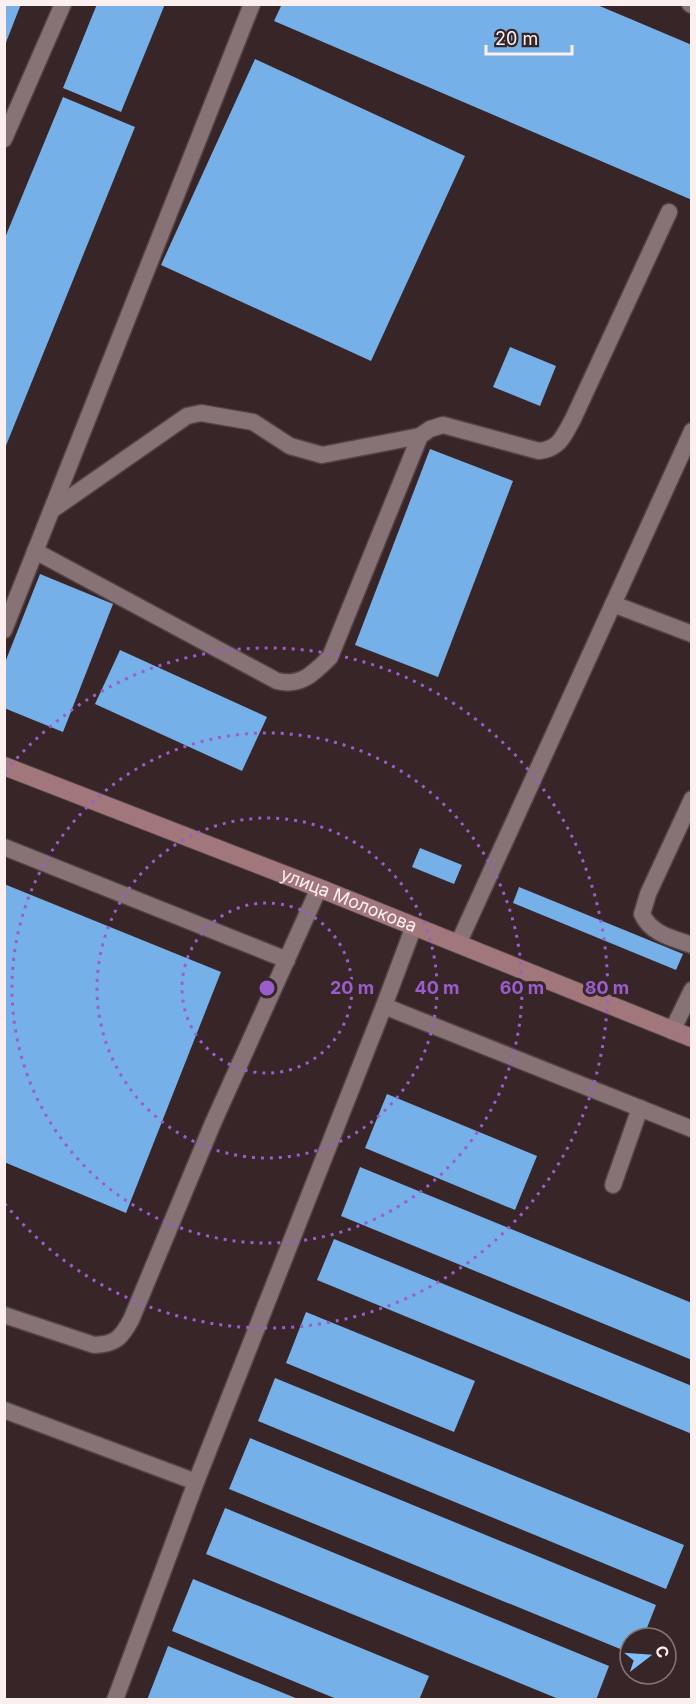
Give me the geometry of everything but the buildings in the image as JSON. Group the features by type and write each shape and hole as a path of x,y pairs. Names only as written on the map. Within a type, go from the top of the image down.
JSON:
{"street":[{"name":"улица Молокова","path":"4,766 319,888 692,1038"}],"lane":[{"path":"4,139 63,4"},
{"path":"4,630 252,4"},
{"path":"52,510 187,416 201,413 253,422 290,446 322,455 420,436 430,429 443,425 539,451 549,450 559,443 573,419 669,212"},
{"path":"458,944 692,431"},
{"path":"35,552 278,681 289,684 301,681 314,673 330,657 420,436"},
{"path":"613,604 692,634"},
{"path":"692,799 648,894 642,914 646,924 659,933 692,945"},
{"path":"4,847 287,960"},
{"path":"4,1316 94,1345 109,1345 122,1336 131,1320 213,1123 319,888"},
{"path":"115,1700 196,1482 414,926"},
{"path":"672,1031 692,990"},
{"path":"384,1006 692,1129"},
{"path":"613,1185 640,1108"},
{"path":"4,1410 196,1482"}]}
